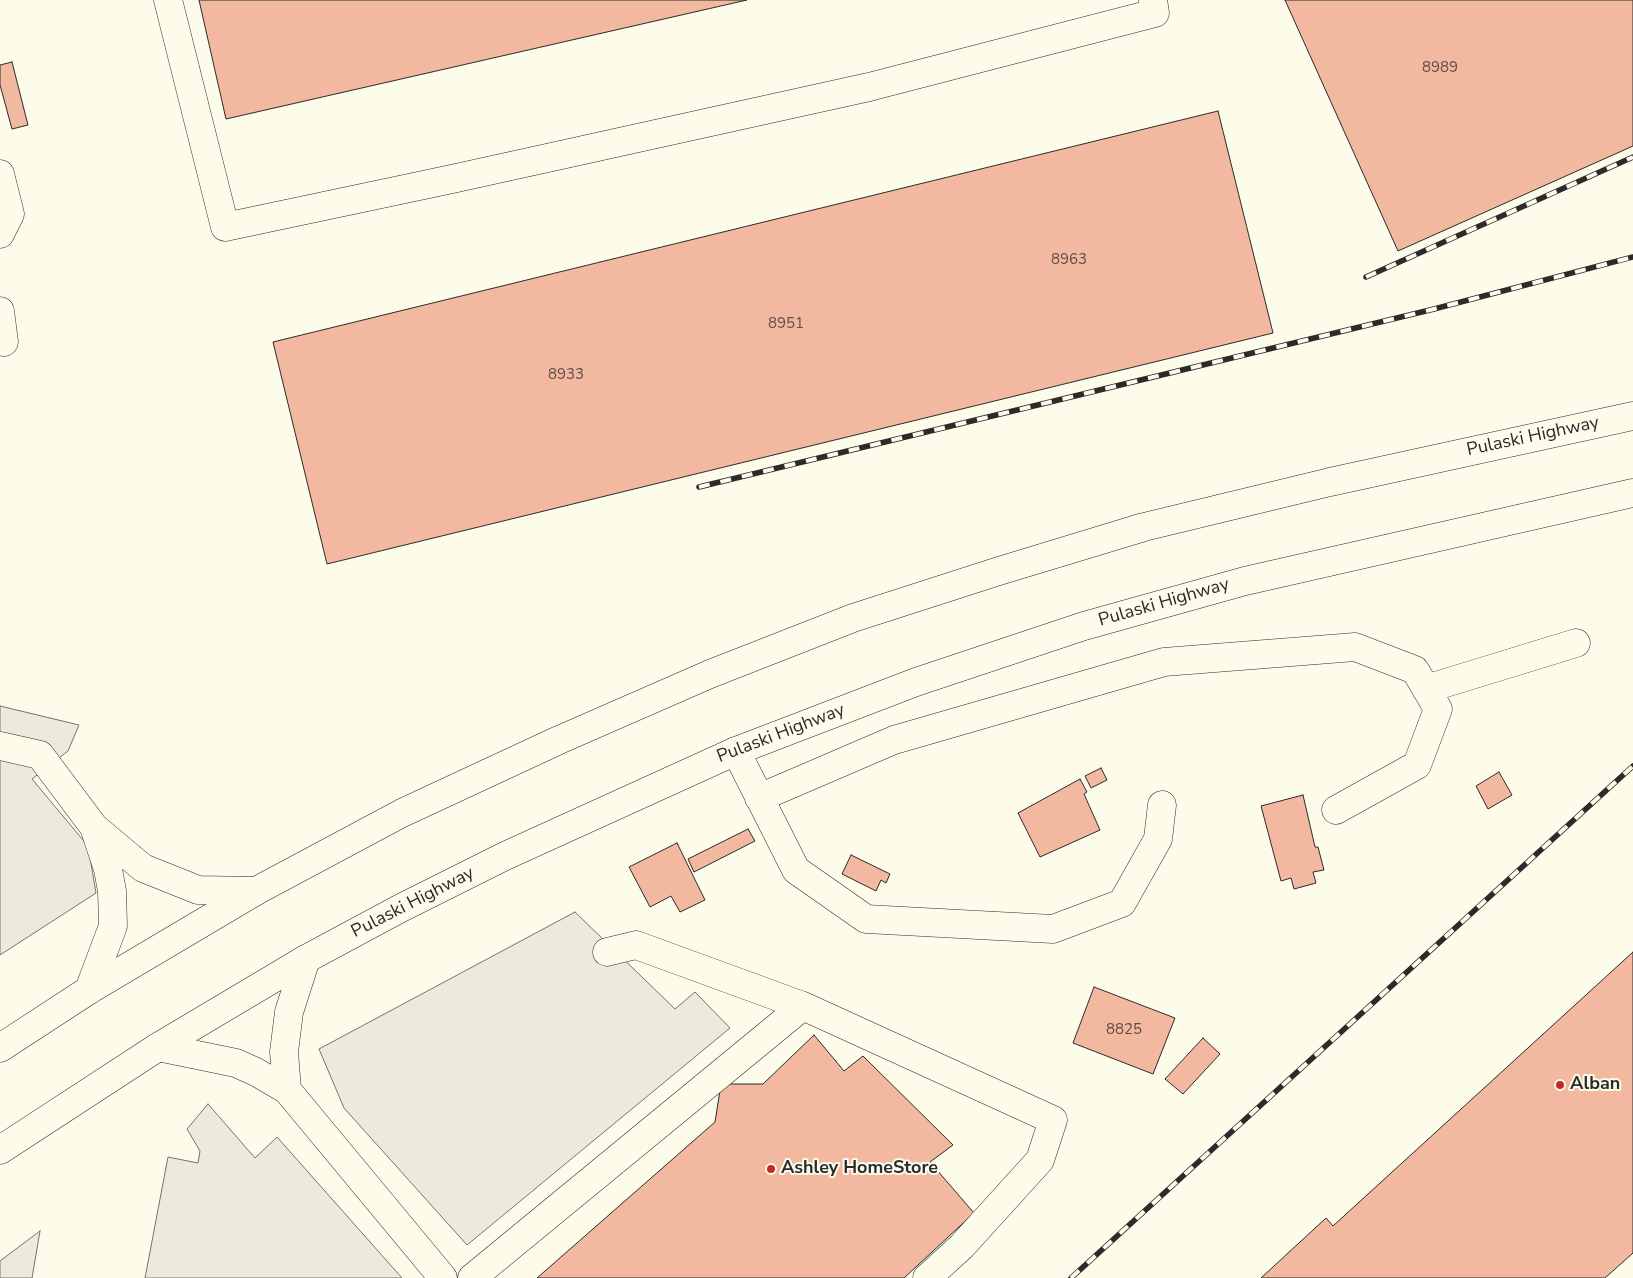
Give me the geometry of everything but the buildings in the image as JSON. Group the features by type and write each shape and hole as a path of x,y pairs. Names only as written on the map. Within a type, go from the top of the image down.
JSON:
{"main road":[{"path":"168,0 225,227 870,87 1155,13 1153,0"},
{"path":"0,174 10,214 0,234"},
{"path":"0,311 4,342"},
{"name":"Pulaski Highway","path":"0,1048 89,990 256,890 402,813 559,740 710,674 852,618 1144,527 1330,482 1633,416"},
{"name":"Pulaski Highway","path":"0,1150 158,1047 306,959 401,908 505,856 736,751 916,682 1084,626 1244,581 1633,493"},
{"path":"1426,689 1576,643"},
{"path":"759,798 894,740 1164,662 1355,648 1415,670 1438,709 1417,765 1336,810"},
{"path":"0,746 40,755 94,827 143,868 198,890 256,890"},
{"path":"736,751 796,870 866,919 1052,930 1122,903 1158,839 1162,805"},
{"path":"89,990 112,926 112,891 108,869 94,827"},
{"path":"607,952 636,945 803,1006 1053,1120 1040,1160 962,1246 927,1278"},
{"path":"287,1090 284,1052 289,1012 306,959"},
{"path":"472,1278 803,1006"},
{"path":"158,1047 236,1064 256,1072 287,1090 443,1278"}],"shaded area":[{"path":"0,706 79,725 68,751 32,779 88,846 96,893 0,955"},
{"path":"575,912 675,1009 695,992 730,1028 467,1245 344,1108 319,1049"},
{"path":"208,1104 255,1158 277,1137 402,1278 145,1278 168,1157 198,1163 200,1151 187,1129"},
{"path":"40,1231 32,1278 0,1278 0,1261"}],"railway":[{"path":"1366,277 1633,157"},
{"path":"699,487 1434,309 1633,257"},
{"path":"1071,1278 1633,766"}],"place":[{"name":"Alban","path":"1560,1085"},
{"name":"Ashley HomeStore","path":"771,1169"}]}
